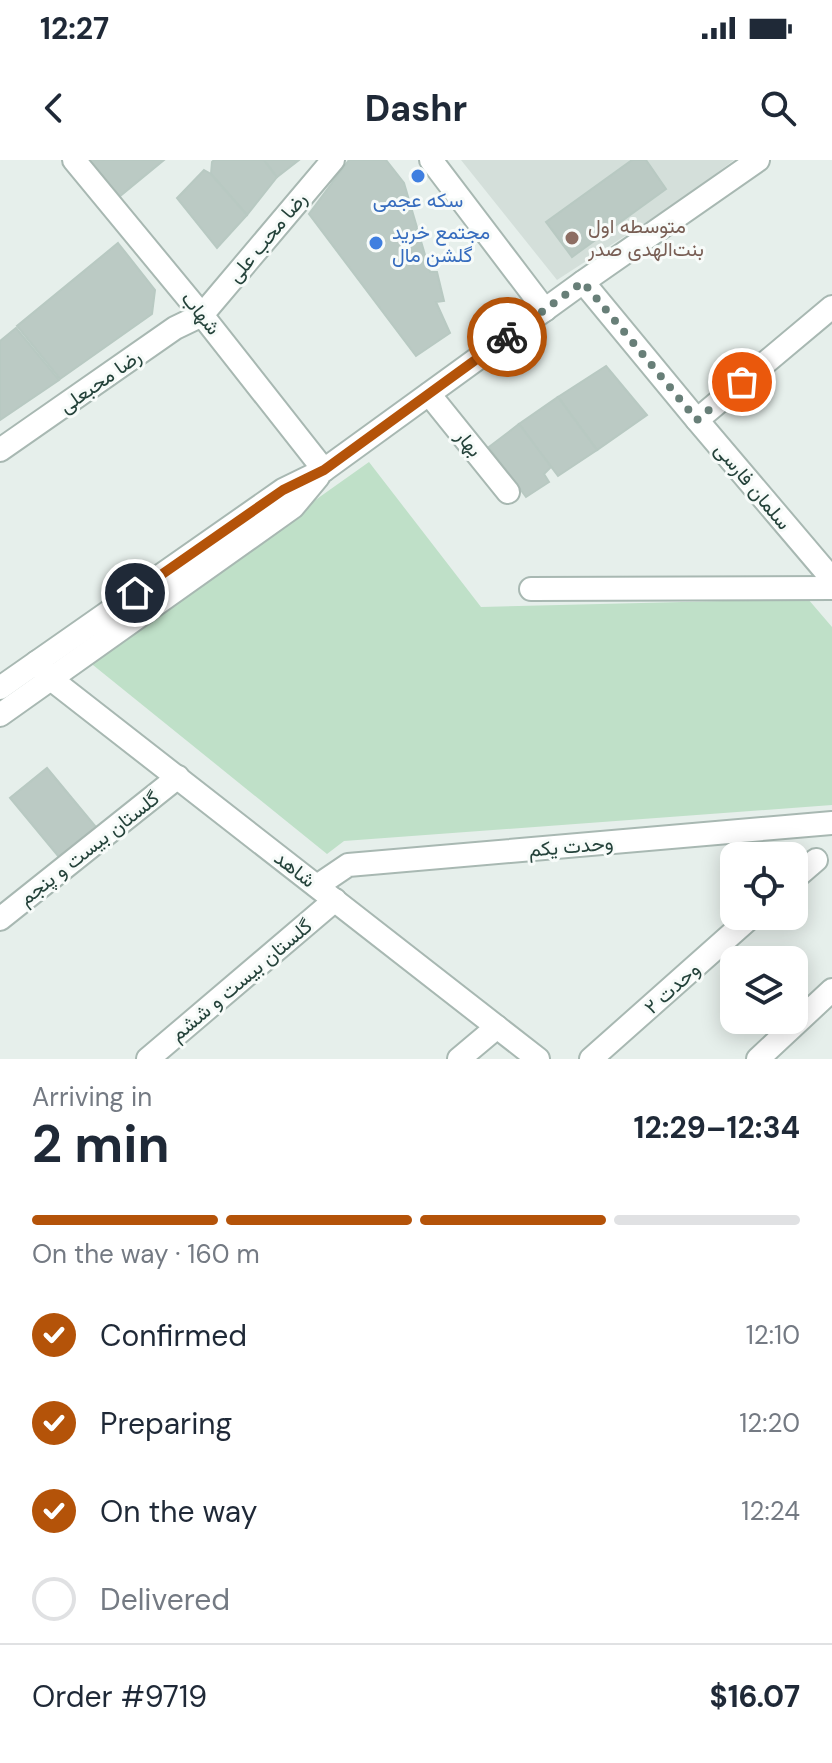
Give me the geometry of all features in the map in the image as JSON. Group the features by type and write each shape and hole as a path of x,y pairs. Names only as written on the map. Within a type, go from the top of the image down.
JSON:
{"street":[{"name":"شهاب","path":"74,160 324,470"},
{"name":"رضا محب علی","path":"202,315 333,160"},
{"path":"431,160 545,310"},
{"path":"1,711 44,670 293,507 324,470 583,282 758,160"},
{"name":"سلمان فارسی","path":"583,282 832,579"},
{"path":"697,420 832,307"},
{"name":"رضا محبعلی","path":"0,450 175,328 202,315"},
{"name":"بهار","path":"429,394 508,492"},
{"path":"531,589 832,588"},
{"path":"0,688 44,670"},
{"name":"شاهد","path":"44,670 538,1059"},
{"name":"گلستان بیست و پنجم","path":"0,919 178,777"},
{"name":"وحدت یکم","path":"326,893 348,865 832,823"},
{"path":"808,867 816,860"},
{"name":"گلستان بیست و ششم","path":"148,1059 326,893"},
{"name":"وحدت ۲","path":"591,1059 736,930"},
{"path":"758,1059 832,990"},
{"path":"459,1059 497,1027"}],"shaded area":[{"name":"متوسطه اول بنت‌الهدی صدر","path":"461,160 734,160 685,197 557,280"}],"green space":[{"path":"369,462 481,607 808,599 832,627 832,805 344,841 327,854 88,661"}],"building":[{"path":"80,160 164,160 114,201"},
{"path":"214,160 264,160 277,177 247,215 211,174"},
{"path":"264,160 299,160 277,177"},
{"name":"مجتمع خرید گلشن مال","path":"349,160 386,160 404,183 430,272 437,272 444,301 436,302 450,333 416,356 309,214"},
{"path":"632,160 646,160 666,189 572,257 546,222"},
{"path":"204,170 247,215 217,248 177,198"},
{"path":"118,243 155,290 152,314 60,379 17,326"},
{"path":"16,328 59,380 0,420 0,341"},
{"path":"606,366 647,415 597,450 558,397"},
{"path":"558,397 597,450 558,476 519,424"},
{"path":"519,424 551,467 544,474 549,482 526,497 489,447"},
{"path":"47,768 101,833 64,863 10,798"}],"way so far":[{"path":"507,337 583,282 697,420 742,382"}],"place":[{"name":"سکه عجمی","path":"418,176"},
{"name":"متوسطه اول بنت‌الهدی صدر","path":"572,238"},
{"name":"مجتمع خرید گلشن مال","path":"376,243"}],"route":[{"path":"135,593 283,490 324,470 507,337"}]}
